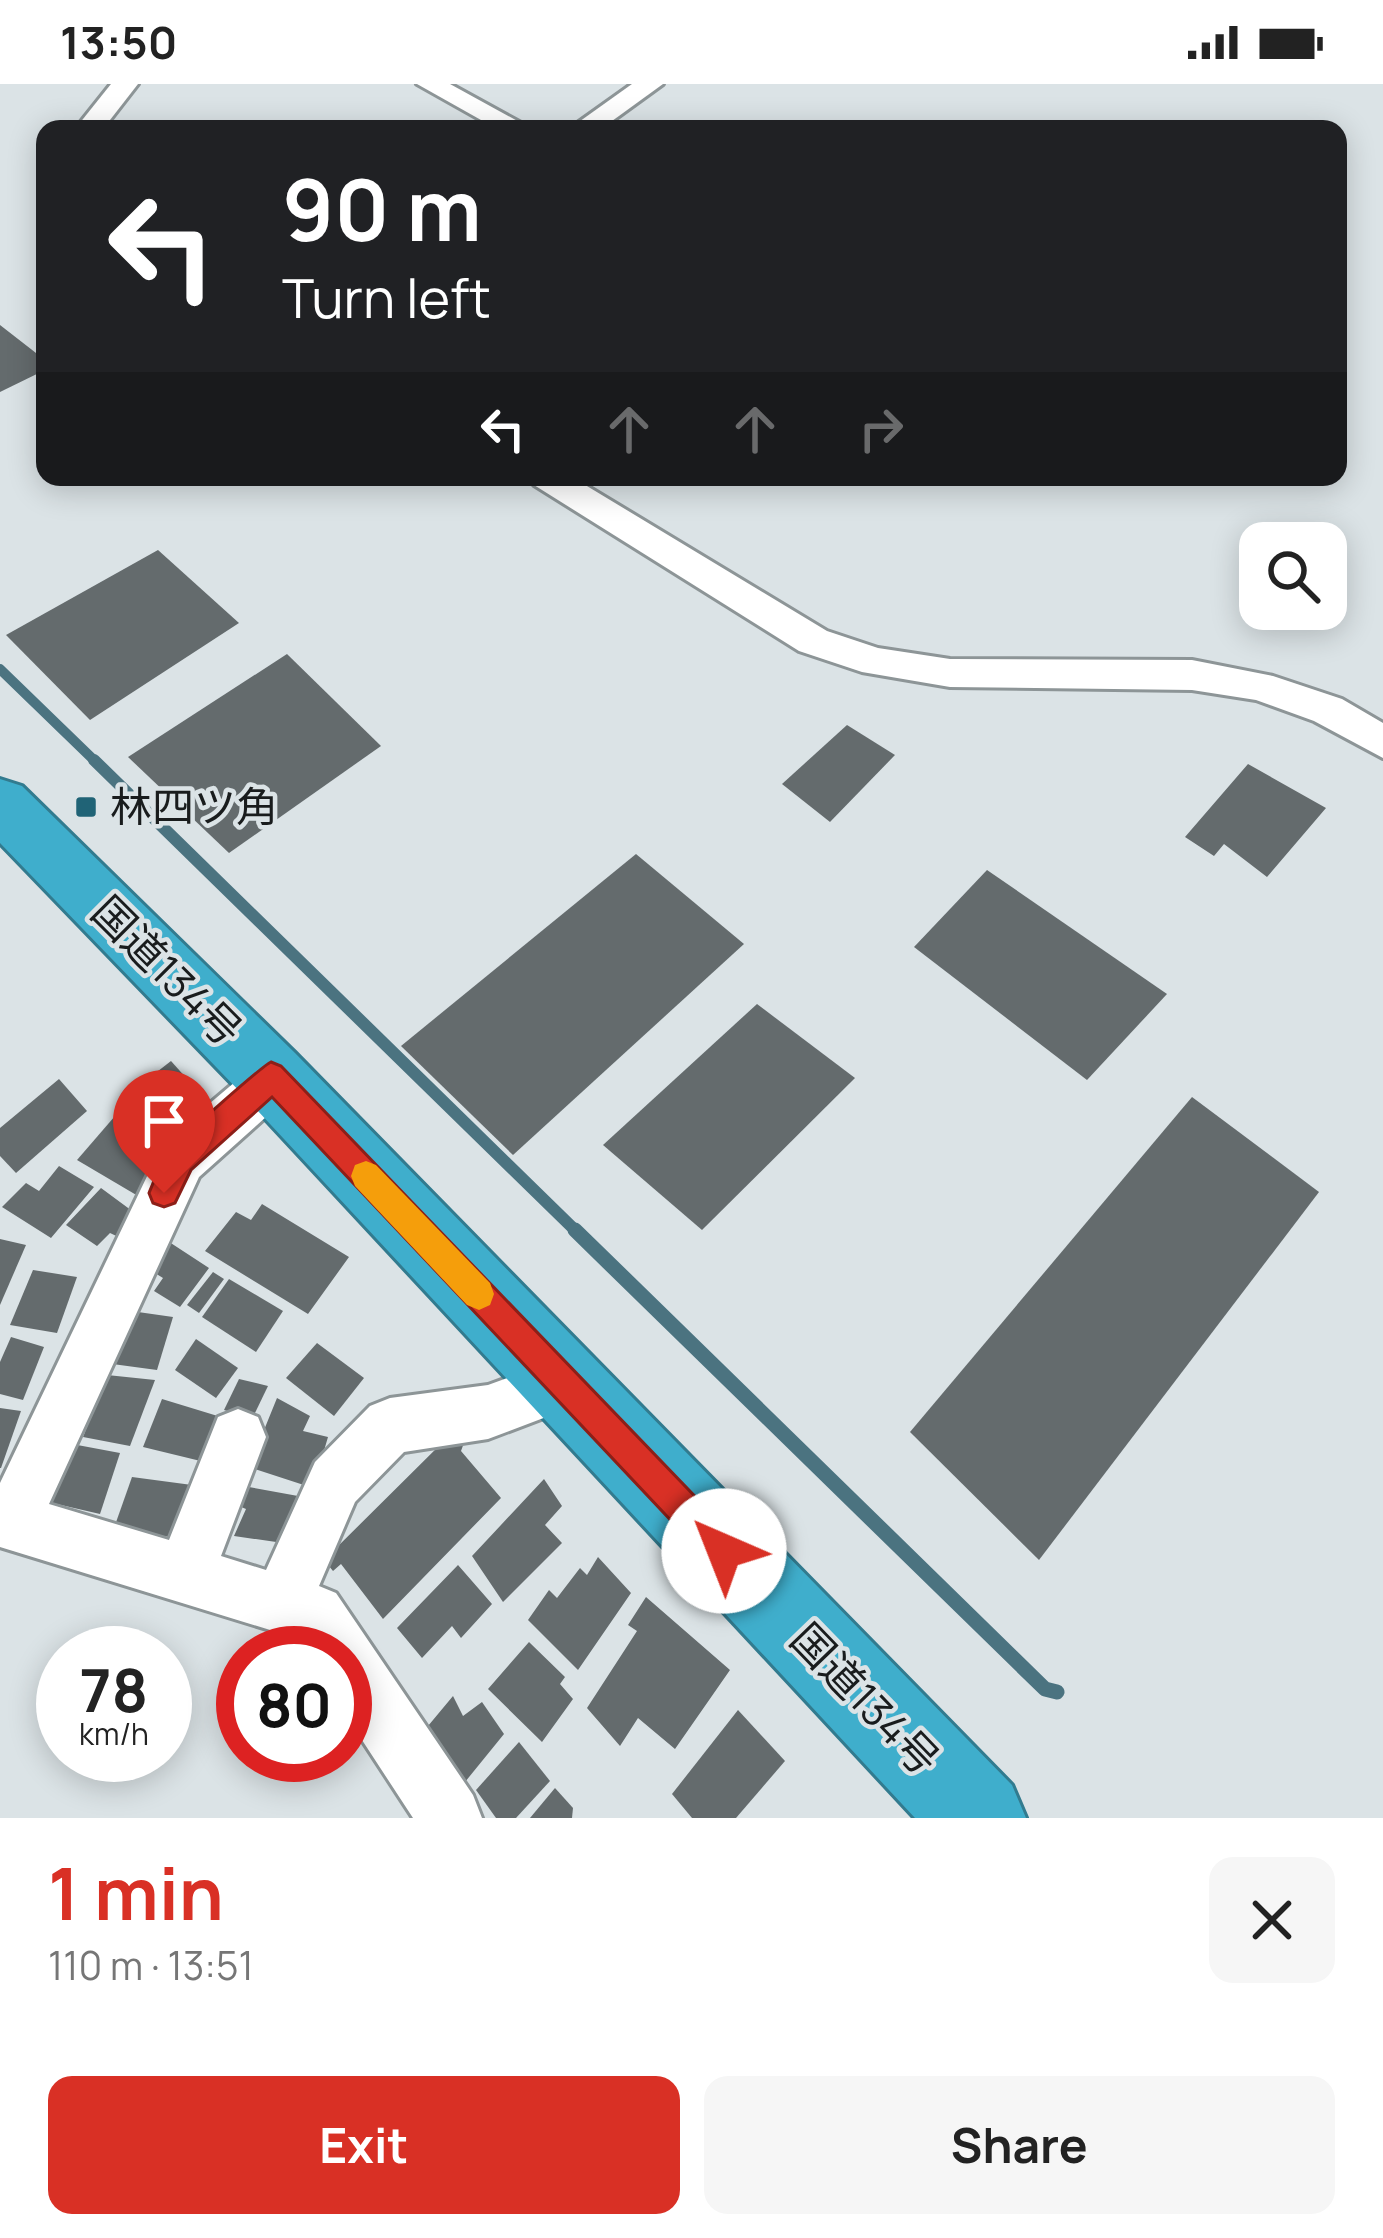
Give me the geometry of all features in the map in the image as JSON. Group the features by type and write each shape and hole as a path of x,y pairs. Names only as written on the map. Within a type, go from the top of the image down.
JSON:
{"highway":[{"name":"国道134号","path":"0,803 271,1076 979,1818"}],"street":[{"path":"95,120 125,84"},
{"path":"430,84 465,94 504,120"},
{"path":"596,120 650,84"},
{"path":"561,486 813,641 876,662 950,673 1192,675 1259,686 1328,710 1383,742"},
{"path":"271,1076 181,1160 5,1520 282,1602 315,1614 323,1626"},
{"path":"282,1602 335,1482 390,1426 488,1412 564,1384"},
{"path":"184,1576 238,1437"},
{"path":"372,1700 450,1818"}],"building":[{"path":"0,325 36,353 36,374 0,392"},
{"path":"158,550 239,623 90,720 6,635"},
{"path":"287,654 381,746 229,853 128,757"},
{"path":"847,725 895,755 830,822 782,784"},
{"path":"1248,764 1326,808 1267,877 1224,844 1214,856 1185,837"},
{"path":"636,854 744,944 513,1155 401,1046"},
{"path":"987,870 1167,994 1087,1080 914,947"},
{"path":"757,1004 855,1078 702,1230 603,1145"},
{"path":"171,1061 205,1099 167,1130 135,1089"},
{"path":"59,1079 87,1111 16,1173 0,1156 0,1128"},
{"path":"1192,1097 1319,1192 1039,1560 910,1432"},
{"path":"115,1116 173,1152 138,1196 77,1160"},
{"path":"59,1166 94,1187 51,1238 2,1207 26,1183 39,1191"},
{"path":"101,1188 143,1219 127,1241 110,1233 97,1246 66,1225"},
{"path":"262,1204 349,1257 308,1314 205,1251 236,1212 251,1220"},
{"path":"157,1234 209,1268 180,1307 154,1291 163,1278 137,1262"},
{"path":"0,1239 26,1245 0,1305"},
{"path":"33,1270 77,1277 57,1333 10,1325"},
{"path":"213,1272 224,1279 199,1313 187,1305"},
{"path":"229,1279 283,1311 256,1352 202,1317"},
{"path":"124,1310 173,1317 157,1370 105,1363"},
{"path":"11,1337 44,1347 23,1400 0,1394 0,1362"},
{"path":"196,1339 238,1368 216,1398 175,1370"},
{"path":"317,1343 364,1378 334,1416 286,1378"},
{"path":"107,1375 155,1380 130,1446 83,1437"},
{"path":"239,1379 268,1386 252,1419 224,1410"},
{"path":"277,1398 310,1416 303,1431 328,1437 313,1488 249,1467"},
{"path":"162,1399 234,1421 217,1465 143,1447"},
{"path":"0,1408 21,1411 1,1468 0,1468"},
{"path":"454,1431 465,1440 461,1451 501,1498 383,1619 341,1564 333,1571 324,1560"},
{"path":"72,1444 120,1453 100,1514 48,1502"},
{"path":"132,1477 192,1485 176,1538 114,1528"},
{"path":"544,1479 562,1506 545,1525 562,1543 503,1602 472,1556"},
{"path":"243,1486 298,1496 283,1543 234,1536 246,1509 234,1504"},
{"path":"598,1557 631,1593 578,1670 528,1620 549,1590 557,1598 580,1568 587,1575"},
{"path":"458,1565 492,1604 461,1638 452,1626 422,1658 397,1628"},
{"path":"646,1597 730,1670 675,1749 638,1718 620,1746 587,1708 637,1631 628,1625"},
{"path":"529,1642 565,1677 560,1684 573,1699 542,1742 488,1689"},
{"path":"453,1696 463,1716 482,1702 504,1734 465,1782 428,1726"},
{"path":"738,1710 785,1761 736,1818 692,1818 672,1794"},
{"path":"519,1742 550,1781 516,1818 496,1818 476,1790"},
{"path":"555,1788 573,1808 572,1818 530,1818"}],"waterway":[{"path":"0,669 97,763"},
{"path":"94,760 578,1233"},
{"path":"575,1230 1045,1689 1057,1692"}],"slow traffic":[{"path":"366,1176 479,1294"}],"place":[{"name":"林四ツ角","path":"86,807"}],"route":[{"path":"164,1193 181,1160 271,1076 724,1551"}]}
